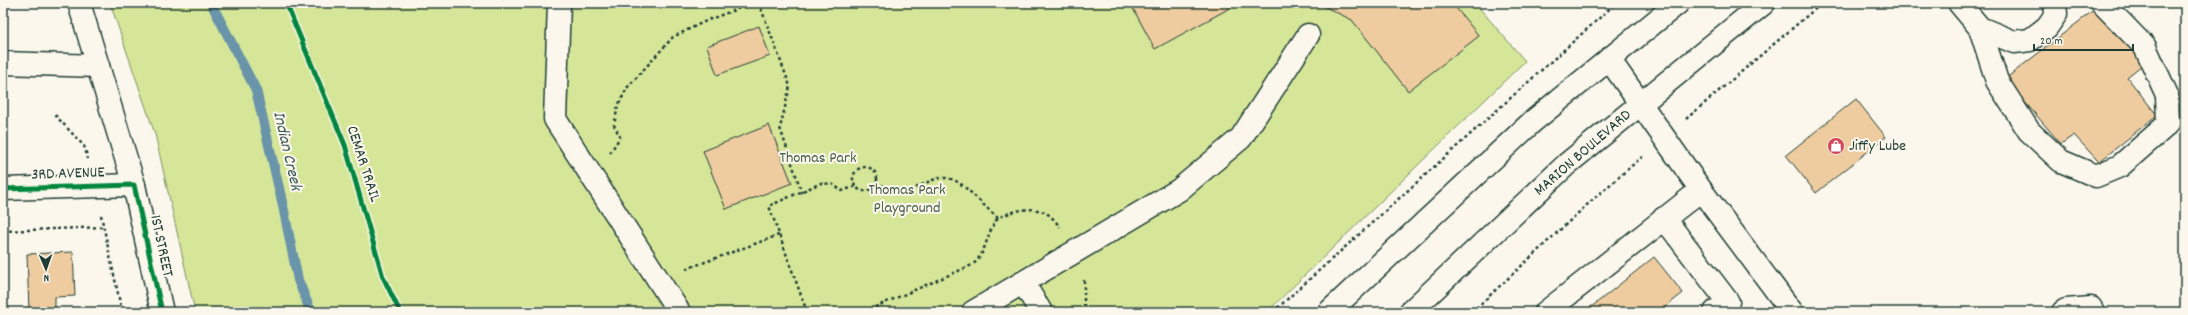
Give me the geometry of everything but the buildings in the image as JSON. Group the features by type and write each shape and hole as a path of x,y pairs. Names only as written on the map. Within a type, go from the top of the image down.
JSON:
{"main road":[{"name":"1ST STREET","path":"79,3 134,185 162,312"},
{"path":"559,3 555,119 679,312"},
{"path":"1329,312 1532,122 1678,3"},
{"name":"MARION BOULEVARD","path":"1417,310 1567,164 1764,3"},
{"path":"1959,3 1980,28 1997,81 2029,131 2061,161 2096,176 2120,166 2168,124 2167,95 2145,47 2102,3"},
{"path":"1980,28 2014,42 2030,40 2047,27 2056,14 2055,3"},
{"path":"974,312 1024,284 1179,190 1240,138 1308,35"},
{"path":"1610,59 1701,190 1792,312"},
{"path":"3,63 98,66"},
{"name":"3RD AVENUE","path":"3,189 134,185"},
{"path":"1546,312 1701,190"},
{"path":"1664,218 1728,302 1715,312"},
{"path":"1024,284 1041,312"},
{"path":"2063,312 2066,310 2091,308 2093,312"}],"path":[{"path":"594,179 620,137 614,125 618,106 627,88 673,37 708,20 753,3"},
{"path":"759,3 790,86 780,128 802,193"},
{"path":"1273,312 1616,3"},
{"path":"55,115 84,146 88,160"},
{"path":"808,312 769,206 802,193 820,183 832,184 842,191 856,186 867,190 876,184 878,179 875,172 865,166 855,172 853,179 856,186"},
{"path":"876,184 897,192 909,191 923,183 940,177 956,181 998,218"},
{"path":"100,210 122,312"},
{"path":"864,312 972,265 980,259 992,226 998,218 1014,210 1036,210 1049,215 1080,250"},
{"path":"3,231 104,227"},
{"path":"659,279 779,235"}],"green space":[{"name":"Thomas Park","path":"110,3 1475,3 1525,61 1267,312 195,312 155,134"}],"waterway":[{"name":"Indian Creek","path":"211,3 256,90 282,201 298,280 311,312"}],"cycle path":[{"name":"CEMAR TRAIL","path":"286,3 345,145 383,277 400,312"},
{"path":"3,189 134,185 162,312"}],"place":[{"name":"Jiffy Lube","path":"1836,146"}],"park label":[{"name":"Thomas Park Playground","path":"907,199"}]}
